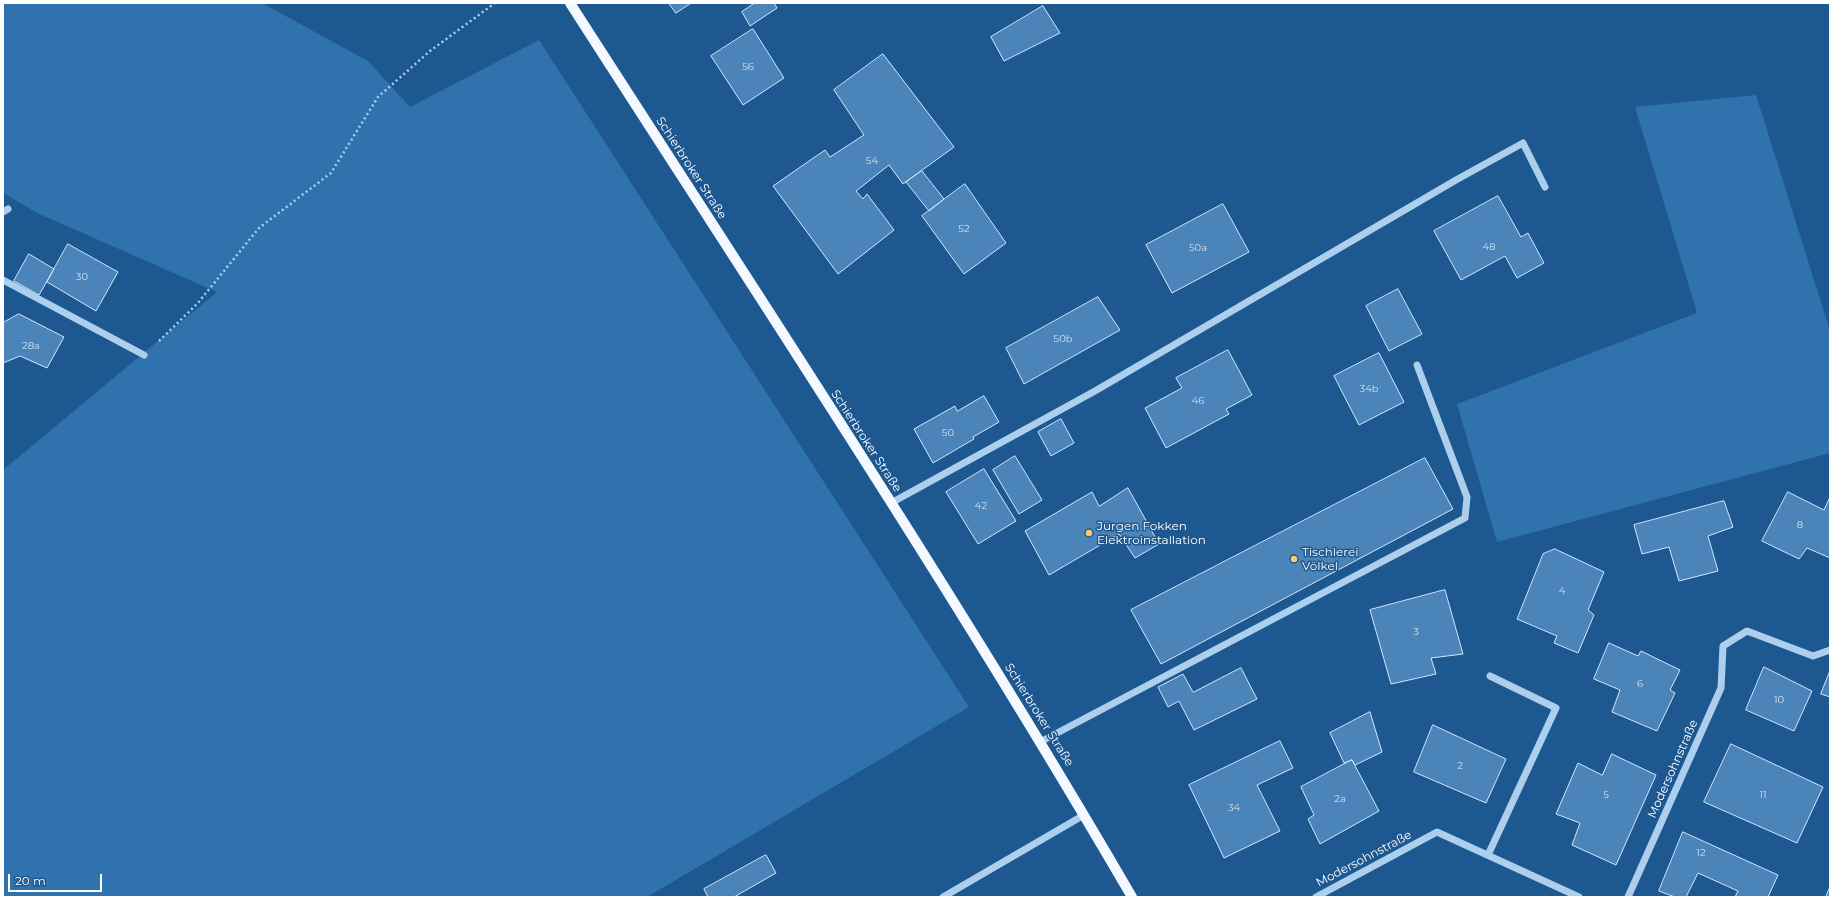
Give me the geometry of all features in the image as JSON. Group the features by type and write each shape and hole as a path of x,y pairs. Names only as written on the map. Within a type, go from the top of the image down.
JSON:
{"main road":[{"name":"Schierbroker Straße","path":"570,3 891,503 1040,742 1132,897"}],"street":[{"path":"891,503 1095,391 1456,180 1523,143 1545,187"},
{"path":"3,280 144,356"},
{"path":"1040,742 1465,518 1467,497 1416,365"},
{"name":"Modersohnstraße","path":"1628,897 1721,688 1723,646 1747,631 1813,656 1830,650"},
{"path":"1488,855 1556,708 1490,676"},
{"path":"943,897 1084,815"},
{"name":"Modersohnstraße","path":"1316,897 1437,832 1579,897"}],"path":[{"path":"144,356 197,304 259,228 330,173 378,97 430,51 495,3"}],"shaded area":[{"path":"3,3 262,3 368,61 410,107 539,40 969,707 647,897 3,897 3,470 217,292 37,213 3,193"},
{"path":"1756,95 1830,331 1830,453 1497,542 1457,404 1697,313 1635,107"}],"building":[{"path":"669,3 691,3 676,13"},
{"path":"755,3 774,3 777,8 750,26 742,12"},
{"path":"1043,6 1060,33 1004,61 991,37"},
{"path":"753,29 784,78 743,105 711,56"},
{"path":"883,54 954,147 903,184 889,165 856,191 863,199 867,194 894,230 838,274 773,186 825,150 830,157 864,135 834,90"},
{"path":"922,171 944,199 929,211 906,182"},
{"path":"965,184 1006,243 964,274 922,216"},
{"path":"1498,196 1521,237 1528,233 1544,263 1517,278 1505,256 1461,280 1434,231"},
{"path":"1223,204 1249,252 1172,293 1146,245"},
{"path":"68,244 118,272 96,311 47,282"},
{"path":"29,254 54,269 39,295 14,281"},
{"path":"1398,289 1422,334 1389,351 1366,306"},
{"path":"1098,297 1120,330 1024,384 1006,348"},
{"path":"19,314 64,337 47,368 20,356 3,363 3,323"},
{"path":"1228,350 1252,395 1226,409 1229,414 1166,448 1145,408 1182,388 1176,378"},
{"path":"1379,353 1404,402 1359,425 1334,376"},
{"path":"984,396 999,422 973,437 974,439 933,463 914,429 955,406 957,411"},
{"path":"1061,419 1074,443 1051,456 1038,432"},
{"path":"1015,456 1042,500 1019,514 993,470"},
{"name":"Tischlerei Völkel","path":"1425,458 1453,509 1161,664 1131,610"},
{"path":"984,469 1016,521 978,544 946,492"},
{"name":"Jürgen Fokken Elektroinstallation","path":"1128,488 1159,544 1135,558 1119,534 1049,575 1025,531 1092,492 1099,506"},
{"path":"1788,492 1824,510 1830,497 1830,558 1807,548 1799,559 1762,541"},
{"path":"1724,501 1733,527 1708,536 1718,571 1679,581 1669,547 1642,554 1634,525"},
{"path":"1555,549 1604,572 1588,610 1594,615 1578,653 1554,643 1557,636 1517,619 1543,554"},
{"path":"1445,590 1463,654 1431,658 1436,674 1391,684 1370,610"},
{"path":"1609,643 1638,656 1641,651 1680,670 1670,690 1675,693 1657,731 1612,712 1620,690 1594,679"},
{"path":"1764,667 1812,691 1794,731 1746,710"},
{"path":"1241,668 1257,699 1194,730 1179,701 1168,707 1158,687 1183,674 1193,692"},
{"path":"1830,671 1830,697 1821,694"},
{"path":"1370,712 1382,752 1355,765 1352,760 1344,763 1330,733"},
{"path":"1433,725 1506,759 1486,803 1414,772"},
{"path":"1280,741 1293,768 1257,785 1280,831 1224,858 1189,785"},
{"path":"1731,744 1823,787 1797,843 1704,802"},
{"path":"1612,754 1656,775 1616,865 1572,845 1580,823 1556,814 1578,763 1602,775"},
{"path":"1352,760 1379,811 1320,844 1308,819 1314,815 1301,787"},
{"path":"1683,832 1778,875 1768,897 1735,897 1738,891 1698,873 1686,897 1675,897 1659,891"},
{"path":"766,855 776,873 734,897 708,897 704,889"},
{"path":"1830,887 1830,897 1826,897"}],"place":[{"name":"Jürgen Fokken Elektroinstallation","path":"1089,533"},
{"name":"Tischlerei Völkel","path":"1294,559"}]}
